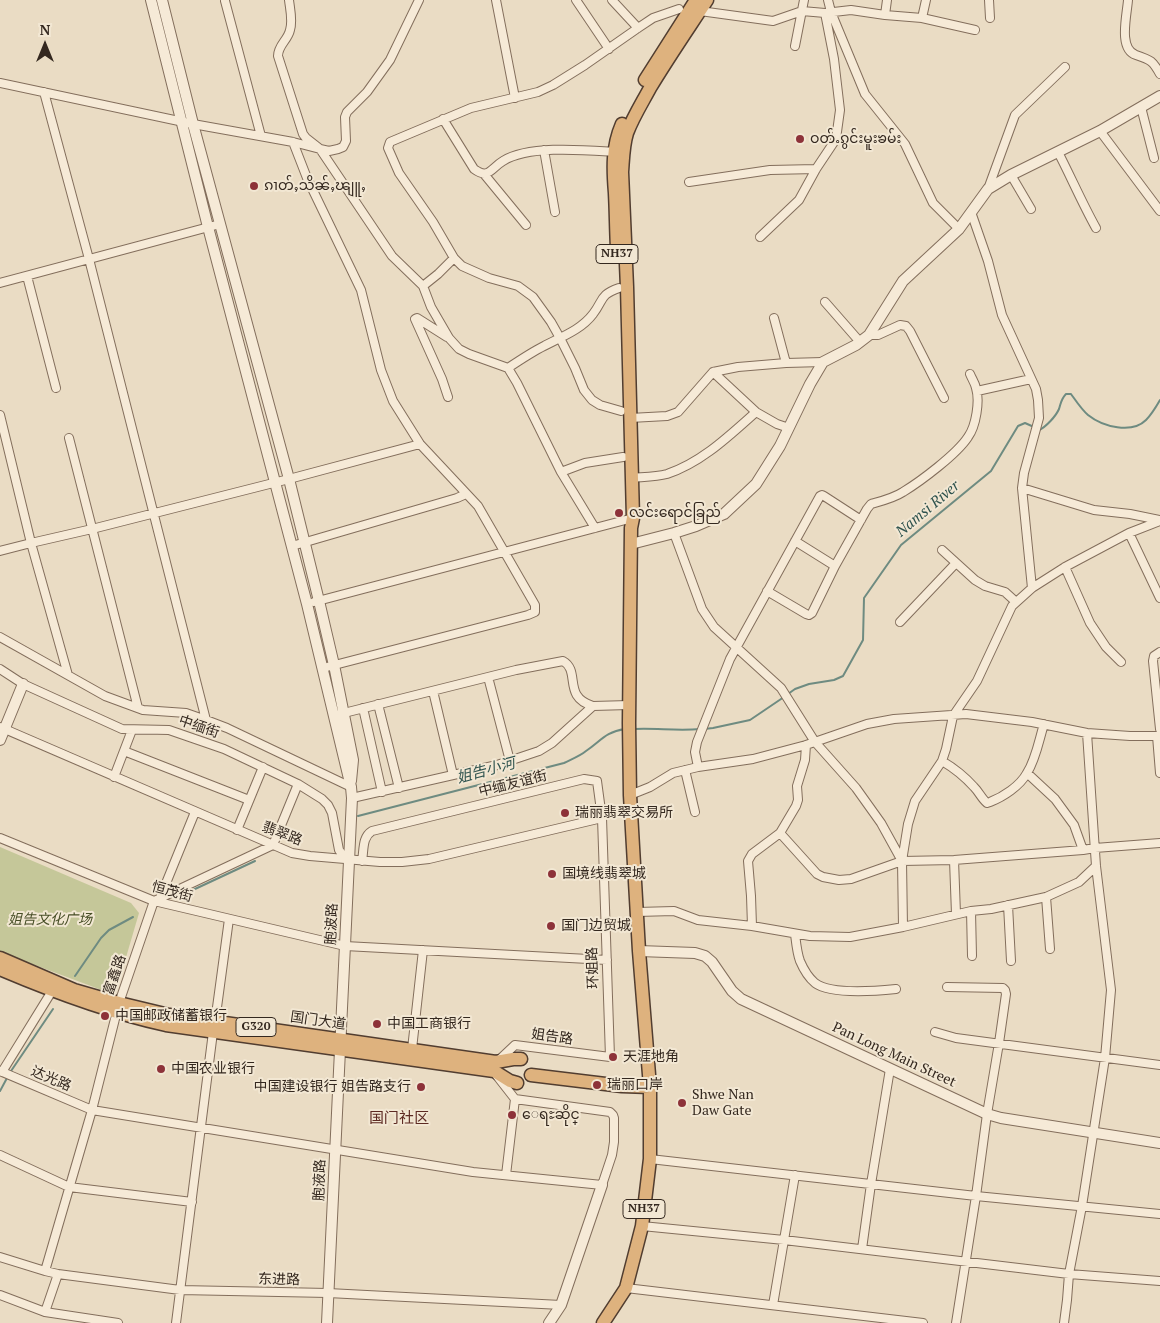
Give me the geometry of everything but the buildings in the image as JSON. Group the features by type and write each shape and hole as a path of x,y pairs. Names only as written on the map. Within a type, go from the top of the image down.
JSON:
{"highway":[{"name":"NH37","path":"630,522 632,478 626,415 613,172 614,152 618,132 625,115 681,14 701,4"},
{"name":"NH37","path":"603,1323 626,1288 642,1226 650,1159 650,1087 639,951 630,795 631,544 623,457 626,415 627,287 622,172 623,153 626,135 633,117 701,4"},
{"name":"国门大道","path":"0,958 118,1007"},
{"name":"国门大道","path":"0,969 52,991 118,1007 169,1015 214,1027 495,1067 513,1059 521,1059"},
{"name":"国门大道","path":"340,1044 412,1049 495,1067 510,1081 517,1083"},
{"path":"521,1059 530,1066 531,1075 528,1080 517,1083 510,1079 507,1071 513,1061 521,1059"},
{"path":"531,1075 622,1086 650,1087"}],"street":[{"path":"151,0 323,668 339,714"},
{"path":"162,0 319,601 334,665 339,714"},
{"path":"289,0 291,28 278,50 278,56 303,134 320,149 392,256 423,286 431,307 449,338 459,349 508,368 561,472 595,528"},
{"path":"0,82 193,124 293,142 328,151 343,147 346,142 345,117 347,112 367,92 390,60 419,0"},
{"path":"496,0 515,98"},
{"path":"576,0 609,49"},
{"path":"612,0 638,28"},
{"path":"676,0 681,14 653,18 553,85 538,92 471,108 390,142 388,148 399,173 433,222 454,258 462,266 489,278 518,286 533,297 560,338 584,390 592,400 600,405 626,415 667,416 678,412 713,372 738,367 823,362 869,335 903,282 959,229 988,189 1015,116 1065,67"},
{"path":"795,46 804,0"},
{"path":"760,237 799,200 816,169 836,139 840,110 828,0"},
{"path":"885,16 887,0"},
{"path":"922,18 926,0"},
{"path":"989,0 990,18"},
{"path":"1128,0 1125,40 1127,48 1135,55 1148,59 1154,64 1160,74"},
{"path":"225,2 262,136"},
{"path":"701,4 773,21 802,11 828,12 851,10 885,16 922,18 975,30"},
{"path":"828,12 865,94 905,144 933,203 959,229"},
{"path":"44,92 89,259 206,720"},
{"path":"988,189 1011,175 1100,131 1160,96"},
{"path":"1141,107 1154,158"},
{"path":"443,119 474,169 484,174 526,225"},
{"path":"1100,131 1160,211"},
{"path":"293,142 307,178 361,290 381,370 393,401 420,444 478,506 535,606 532,614 323,668"},
{"path":"484,174 488,173 503,160 521,154 544,150 579,149 614,152"},
{"path":"544,150 555,212"},
{"path":"1058,152 1096,228"},
{"path":"689,182 770,170 816,169"},
{"path":"1011,175 1031,209"},
{"path":"971,212 988,261 1002,315 1036,389 1038,400 1039,418 1024,473 1022,488 1032,588"},
{"path":"0,283 220,224"},
{"path":"423,286 454,258"},
{"path":"27,276 56,388"},
{"path":"508,368 583,324 593,314 603,296 619,288"},
{"path":"825,302 860,342"},
{"path":"232,317 244,314"},
{"path":"448,397 415,319 417,318 449,338"},
{"path":"774,318 786,363"},
{"path":"869,335 878,335 900,325 906,326 944,398"},
{"path":"631,544 696,526 724,514 756,484 780,446 810,384 823,362"},
{"path":"713,372 756,412 789,428"},
{"path":"767,591 806,614 812,613 835,566 871,504 903,492 927,476 957,450 969,436 977,408 977,391 970,374"},
{"path":"977,391 1031,379"},
{"path":"252,392 264,388"},
{"path":"632,478 665,475 687,466 727,438 756,412"},
{"path":"0,417 31,543 68,675"},
{"path":"69,438 138,708"},
{"path":"0,551 153,514 420,444"},
{"path":"561,472 585,463 623,457"},
{"path":"1022,488 1094,510 1130,514 1160,521"},
{"path":"292,546 466,494"},
{"path":"698,767 695,752 696,742 730,659 820,496 822,495 861,520"},
{"path":"903,927 902,861 908,824 915,801 942,761 953,716 977,681 1012,606 1032,588 1065,567 1129,533 1160,521"},
{"path":"307,604 595,528 630,522"},
{"path":"674,533 702,609 714,627 781,688 815,742 856,788 881,822 902,861"},
{"path":"1129,533 1160,598"},
{"path":"795,542 835,566"},
{"path":"942,550 975,580 985,586 1005,592 1016,602"},
{"path":"900,622 956,563"},
{"path":"1065,567 1090,623 1106,647 1121,662"},
{"path":"0,637 105,696 143,710 186,713 206,720 227,728 350,787"},
{"path":"1160,652 1154,656 1153,661 1160,773"},
{"path":"339,714 523,668 563,661 567,663 570,669 575,694 586,704 592,706 629,705"},
{"name":"中缅街","path":"0,669 23,684 122,729 169,730 224,749 298,784 328,805 332,813 339,850 350,860"},
{"path":"488,677 510,761"},
{"path":"0,740 2,728 23,684"},
{"path":"432,691 453,775"},
{"path":"378,704 398,788"},
{"path":"352,798 510,761 539,751 552,743 592,706"},
{"path":"363,708 382,792"},
{"name":"胞波路","path":"339,714 352,798 340,1044"},
{"path":"630,795 650,787 673,773 698,767 753,760 806,745 867,724 894,719 966,714 1032,722 1087,733 1130,736 1159,734"},
{"path":"942,761 954,768 966,779 987,803 994,801 1013,788 1027,773 1037,750 1044,724"},
{"name":"翡翠路","path":"2,728 292,853 310,856 402,862 429,859 602,818"},
{"path":"114,777 132,730"},
{"path":"1064,1323 1068,1300 1069,1274 1082,1206 1105,1058 1111,990 1096,866 1087,733"},
{"path":"752,926 748,861 752,854 780,833 796,806 798,800 797,786 805,760 806,745"},
{"path":"124,751 249,800"},
{"path":"237,830 263,767"},
{"path":"685,770 695,812"},
{"path":"1027,773 1055,799 1074,825 1083,850"},
{"name":"中缅友谊街","path":"362,860 365,838 372,831 584,779 597,780 602,818"},
{"path":"157,900 273,845 298,784"},
{"name":"富鑫路","path":"45,1271 92,1110 118,1007 157,900 196,812"},
{"name":"环姐路","path":"602,818 610,1057"},
{"path":"780,833 818,874 823,877 839,880 851,879 902,861 954,860 1160,843"},
{"name":"恒茂街","path":"0,838 157,900 345,946 607,960"},
{"path":"954,860 956,914"},
{"path":"637,912 674,911 698,920 752,926 810,936 850,937 1046,897 1079,882 1096,866"},
{"path":"1046,897 1050,949"},
{"path":"1008,905 1011,961"},
{"path":"972,911 972,956"},
{"path":"176,1323 229,919"},
{"path":"795,934 800,960 810,978 816,984 840,990 896,989"},
{"path":"412,1049 423,950"},
{"name":"Pan Long Main Street","path":"639,951 695,953 705,956 712,962 732,991 742,999 987,1114 1001,1118 1160,1143"},
{"path":"947,987 1003,988 1006,990 956,1323"},
{"path":"2,1072 52,991"},
{"path":"935,1032 947,1036 1160,1065"},
{"name":"胞液路","path":"327,1323 340,1044"},
{"name":"姐告路","path":"495,1067 516,1044 610,1057"},
{"path":"495,1067 515,1099 506,1175"},
{"path":"862,1249 890,1068"},
{"name":"达光路","path":"2,1072 92,1110 473,1172 602,1185"},
{"path":"515,1099 610,1112 614,1118 612,1155 561,1306 549,1323"},
{"path":"0,1155 69,1187 192,1202"},
{"path":"650,1159 976,1196 1160,1214"},
{"path":"773,1305 795,1175"},
{"path":"642,1226 784,1240 1069,1274 1160,1281"},
{"name":"东进路","path":"0,1257 58,1274 180,1290 328,1293 561,1306"},
{"path":"45,1312 58,1274"},
{"path":"626,1288 922,1323"},
{"path":"0,1295 45,1312 118,1323"}],"green space":[{"name":"姐告文化广场","path":"0,847 131,903 139,913 115,995 0,952"}],"waterway":[{"name":"Namsi River","path":"1038,430 1045,426 1058,412 1062,399 1066,394 1071,394 1084,411 1094,419 1109,426 1125,428 1133,427 1146,420 1160,400"},
{"name":"Namsi River","path":"788,694 795,689 809,684 834,680 843,676 863,640 864,598 901,545 991,471 1018,426 1025,423 1034,427"},
{"name":"Namsi River","path":"704,729 750,720 784,697"},
{"name":"姐告小河","path":"358,816 564,763 581,754 608,735 625,729"},
{"name":"Namsi River","path":"635,729 700,729"},
{"name":"姐告小河","path":"180,896 255,861"},
{"name":"姐告小河","path":"75,976 101,938 109,930 133,917"},
{"name":"姐告小河","path":"9,1074 53,1009"},
{"name":"姐告小河","path":"0,1091 7,1078"}],"place":[{"name":"ဝတ်ႉၵွင်းမူးၶမ်း","path":"800,139"},
{"name":"ၵၢတ်ႇသိၼ်ႇၽျူႇ","path":"254,186"},
{"name":"လင်းရောင်ခြည်","path":"619,513"},
{"name":"瑞丽翡翠交易所","path":"565,813"},
{"name":"国境线翡翠城","path":"552,874"},
{"name":"国门边贸城","path":"551,926"},
{"name":"中国邮政储蓄银行","path":"105,1016"},
{"name":"中国工商银行","path":"377,1024"},
{"name":"天涯地角","path":"613,1057"},
{"name":"中国农业银行","path":"161,1069"},
{"name":"瑞丽口岸","path":"597,1085"},
{"name":"中国建设银行 姐告路支行","path":"421,1087"},
{"name":"Shwe Nan Daw Gate","path":"682,1103"},
{"name":"ေရႊဆိုင္","path":"512,1115"}],"district":[{"name":"国门社区","path":"399,1119"}]}
